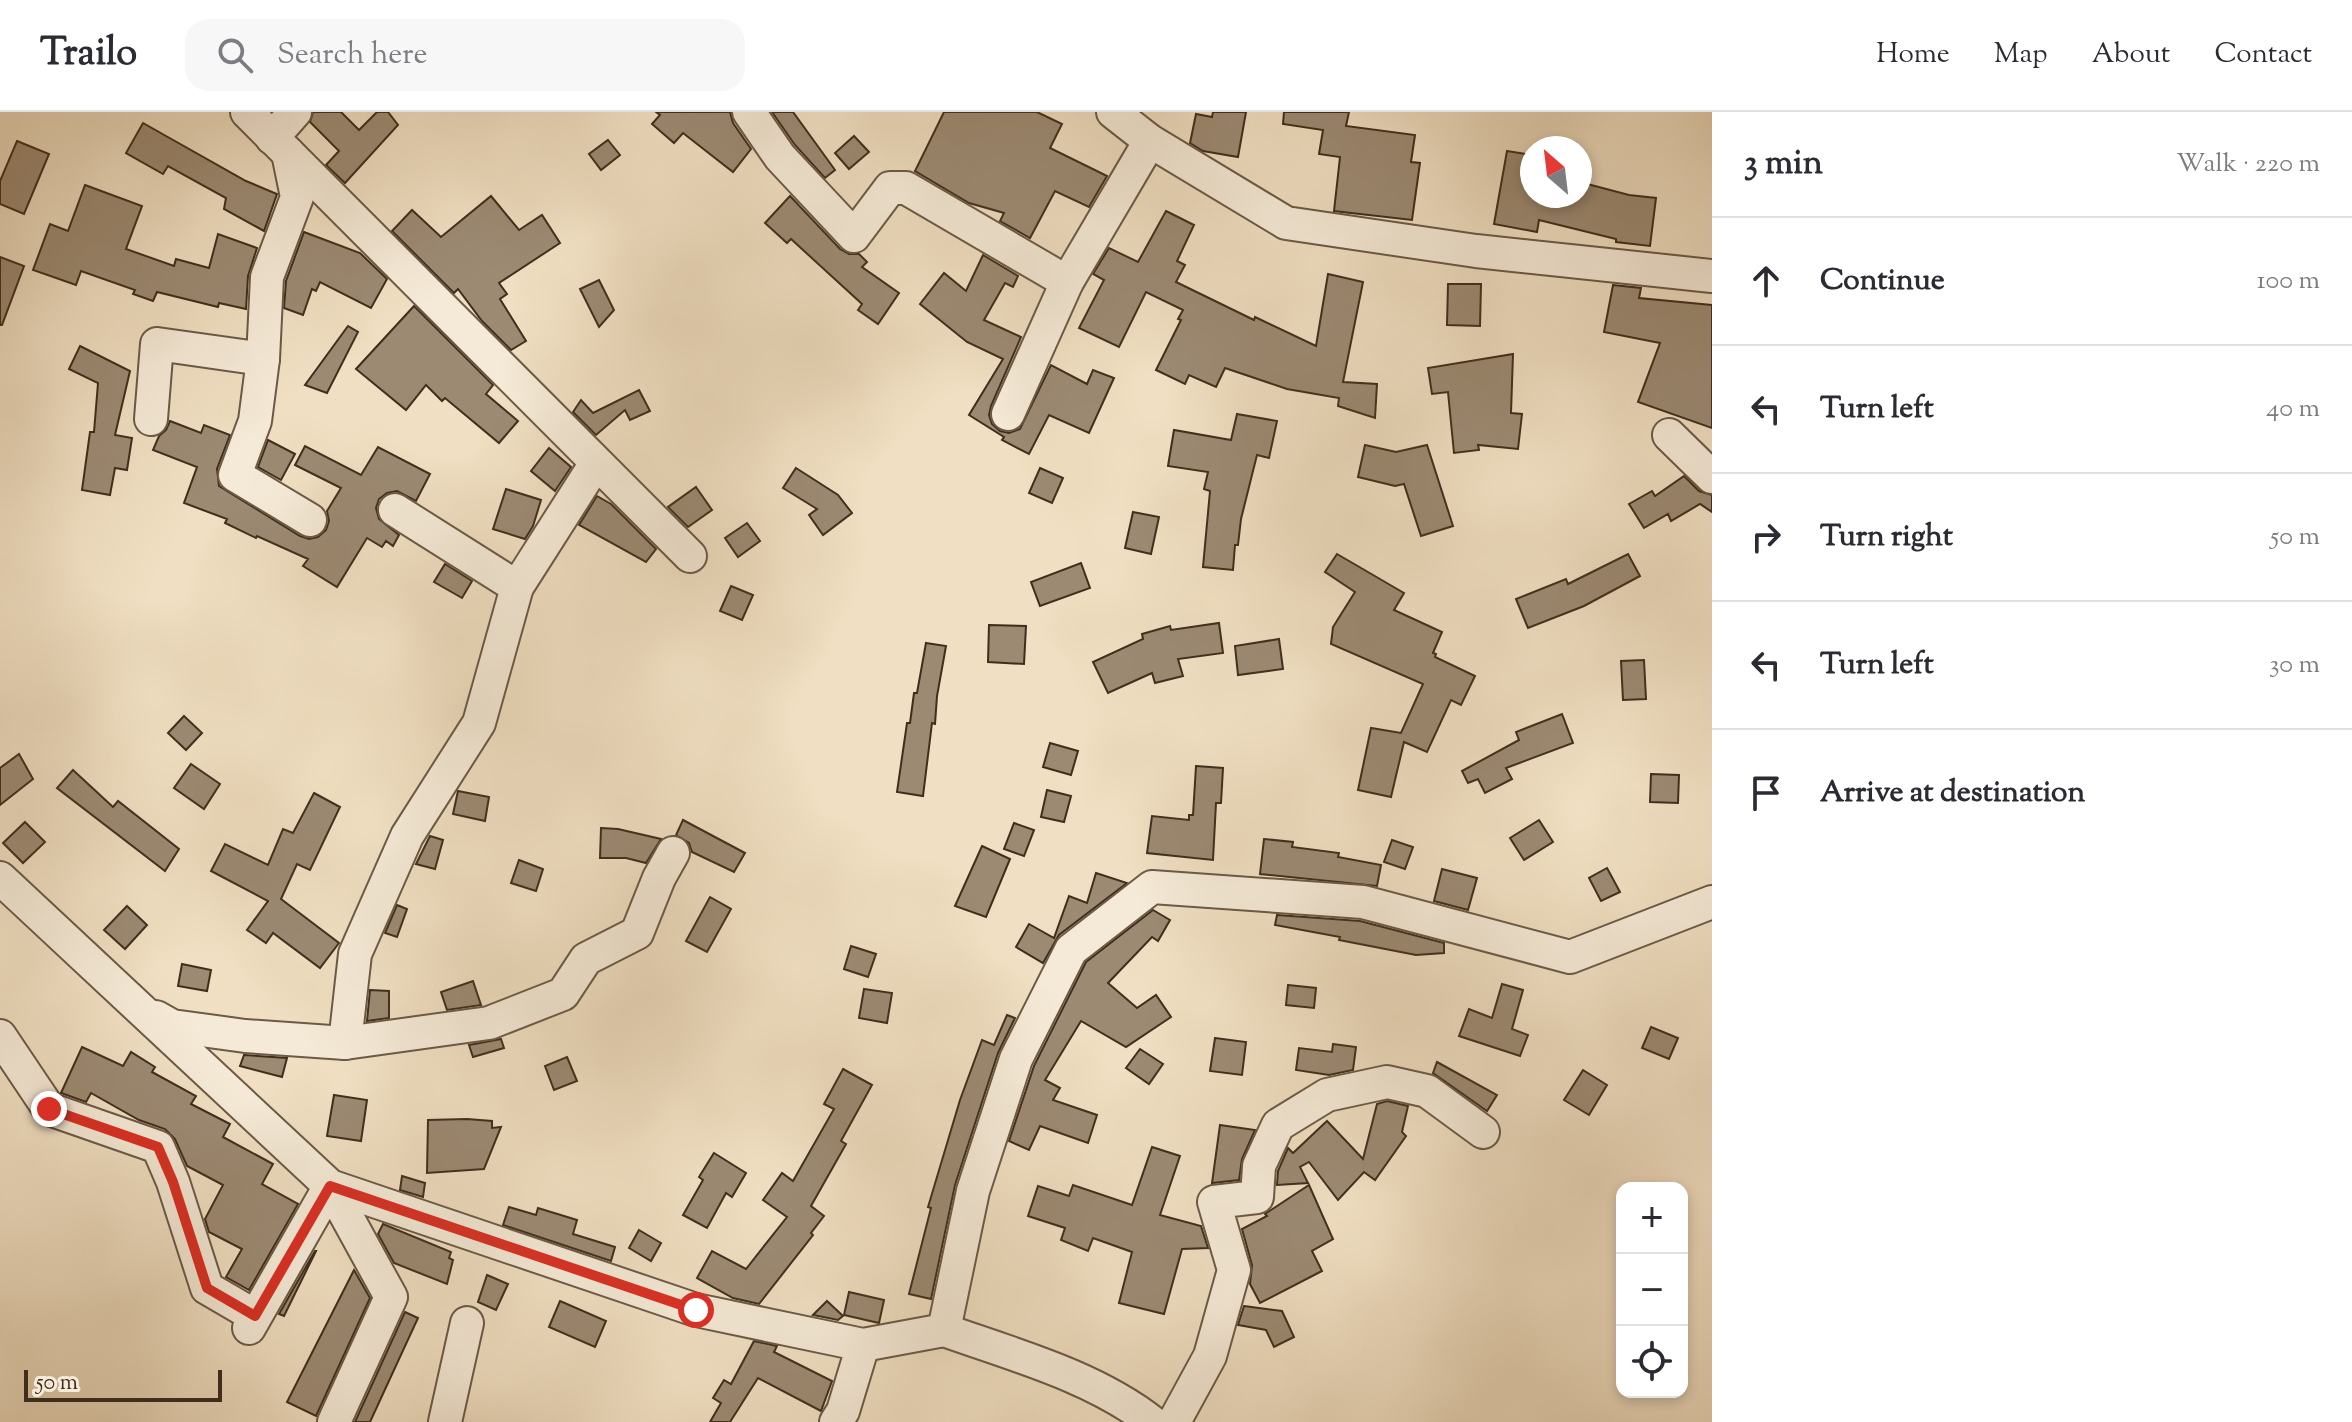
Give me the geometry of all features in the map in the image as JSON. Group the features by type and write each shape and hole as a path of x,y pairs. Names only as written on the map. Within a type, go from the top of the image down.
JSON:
{"street":[{"path":"247,112 690,556"},
{"path":"295,112 280,146 297,197 267,277 263,359 255,421 235,475 310,520"},
{"path":"749,112 780,157 854,236 890,188 906,188 1067,282"},
{"path":"1113,112 1150,141 1286,223 1476,251 1712,276"},
{"path":"1008,414 1067,282 1150,141"},
{"path":"151,419 157,344 263,359"},
{"path":"1669,435 1712,477"},
{"path":"345,1043 355,954 407,836 479,723 517,587 596,463"},
{"path":"395,510 517,587"},
{"path":"136,1005 172,1026 245,1036 345,1043 489,1023 563,994 586,959 637,933 659,878 673,853"},
{"path":"0,878 330,1186 391,1297 334,1422"},
{"path":"944,1330 973,1191 1016,1059 1071,950 1152,887 1363,902 1570,957 1712,902"},
{"path":"0,1036 49,1109 158,1147 173,1182 207,1288 252,1322 330,1186"},
{"path":"1174,1422 1210,1356 1234,1270 1214,1202 1257,1197 1259,1166 1278,1125 1327,1095 1387,1082 1427,1091 1483,1132"},
{"path":"330,1186 696,1310 863,1345 944,1330 1065,1374 1135,1409 1152,1422"},
{"path":"445,1422 467,1323"},
{"path":"836,1422 843,1411 863,1345"}],"building":[{"path":"313,112 341,112 359,130 377,112 388,112 398,125 345,183 326,165 339,151 310,122"},
{"path":"656,112 730,112 733,123 751,149 733,172 683,133 674,143 652,124 660,115"},
{"path":"772,112 793,112 835,170 825,178 795,145"},
{"path":"944,112 1037,112 1062,124 1050,148 1107,176 1089,207 1055,191 1030,238 1000,221 1004,213 969,203 915,171"},
{"path":"1213,112 1246,112 1238,157 1203,151 1190,143 1196,114 1212,117"},
{"path":"1284,112 1349,112 1346,126 1415,135 1411,162 1420,163 1412,220 1334,211 1340,157 1319,154 1323,130 1283,124"},
{"path":"143,123 246,181 277,194 264,231 224,209 226,198 168,166 163,174 126,153"},
{"path":"854,136 869,152 849,169 835,153"},
{"path":"608,140 620,155 601,170 589,154"},
{"path":"17,141 49,154 24,214 0,204 0,181"},
{"path":"1507,151 1520,153 1520,208 1592,208 1592,185 1656,198 1650,246 1616,242 1616,239 1539,220 1537,232 1494,224"},
{"path":"85,185 142,206 126,249 174,266 176,259 209,268 218,234 257,248 248,276 246,309 219,303 218,307 157,292 153,301 133,294 135,290 81,271 76,285 33,270 50,224 68,231"},
{"path":"491,196 519,230 542,215 560,243 499,283 507,294 500,299 526,341 511,350 482,321 458,289 454,293 392,231 412,210 441,237"},
{"path":"790,196 840,249 849,254 859,254 867,262 862,267 899,293 878,324 858,310 862,304 791,239 787,243 765,223"},
{"path":"1166,211 1194,225 1177,261 1185,265 1176,282 1316,346 1328,274 1363,282 1343,382 1377,384 1375,418 1338,406 1339,398 1287,389 1225,368 1216,387 1189,375 1185,384 1156,370 1183,310 1146,292 1119,347 1079,328 1104,280 1093,274 1109,248 1138,262"},
{"path":"304,232 360,253 387,279 371,308 320,282 316,291 312,289 303,315 284,308 286,281"},
{"path":"983,255 1018,276 1013,287 1005,283 984,320 1021,337 991,406 989,415 992,424 1000,431 1009,433 1020,429 1051,365 1087,384 1093,370 1114,378 1089,433 1049,415 1029,454 1002,440 1004,437 969,415 1003,359 967,342 920,304 944,273 966,291"},
{"path":"0,257 24,266 2,325 0,325"},
{"path":"599,280 614,310 599,327 580,289"},
{"path":"1448,284 1481,284 1480,326 1447,325"},
{"path":"1613,285 1641,288 1639,298 1712,305 1712,428 1638,402 1660,343 1604,332"},
{"path":"414,306 493,385 486,394 518,421 499,443 445,398 442,401 426,385 406,410 356,369"},
{"path":"348,326 358,332 327,393 305,385"},
{"path":"80,346 130,371 115,435 132,438 127,470 115,468 110,495 82,490 90,432 94,432 98,383 69,369"},
{"path":"1513,354 1511,413 1522,414 1518,449 1478,445 1479,450 1454,453 1448,392 1432,394 1428,368"},
{"path":"639,390 650,411 630,420 625,410 596,435 573,412 581,400 593,413"},
{"path":"1237,414 1277,421 1269,458 1257,455 1241,519 1238,545 1235,545 1233,570 1203,567 1210,491 1204,489 1208,472 1168,466 1174,430 1231,440"},
{"path":"170,421 201,433 204,425 230,435 217,469 219,486 309,539 318,537 326,530 329,521 327,511 341,488 295,465 305,446 361,475 378,447 430,474 416,501 397,491 379,499 376,508 379,519 399,535 393,546 386,541 382,547 367,538 337,587 303,566 308,559 225,523 227,519 184,503 197,467 153,450"},
{"path":"268,440 295,454 281,480 258,467"},
{"path":"1365,445 1396,452 1427,445 1453,526 1421,536 1404,484 1395,486 1358,477"},
{"path":"549,448 571,467 555,491 531,471"},
{"path":"796,468 838,495 852,513 823,535 809,515 817,509 783,488"},
{"path":"1040,468 1063,478 1052,503 1029,493"},
{"path":"1684,476 1699,491 1712,495 1712,512 1700,504 1671,521 1668,514 1644,528 1629,504 1652,491 1655,496"},
{"path":"696,487 712,510 688,527 668,507"},
{"path":"506,489 541,500 533,526 525,539 493,529"},
{"path":"597,496 611,504 656,549 646,562 579,525"},
{"path":"1133,512 1159,517 1151,554 1125,548"},
{"path":"747,523 760,541 738,557 725,538"},
{"path":"1337,554 1404,593 1394,610 1442,632 1433,653 1435,657 1475,676 1461,705 1451,700 1427,752 1404,742 1391,797 1358,790 1371,728 1401,733 1423,684 1331,644 1333,627 1355,592 1325,572"},
{"path":"1628,554 1640,576 1584,606 1528,628 1516,599 1566,579 1568,584"},
{"path":"1081,563 1090,588 1040,606 1031,582"},
{"path":"445,564 472,581 462,598 434,582"},
{"path":"731,586 753,595 742,620 720,611"},
{"path":"1219,623 1223,653 1178,659 1183,676 1155,683 1152,673 1108,693 1093,662 1143,639 1142,634 1170,626 1171,630"},
{"path":"989,625 1026,626 1024,664 988,662"},
{"path":"1279,639 1283,669 1238,675 1235,646"},
{"path":"926,643 946,646 923,796 897,792 907,723 910,723"},
{"path":"1644,660 1646,699 1623,700 1621,661"},
{"path":"1562,714 1573,743 1506,768 1512,779 1485,793 1478,779 1468,783 1462,771 1519,740 1516,732"},
{"path":"184,716 202,733 186,750 168,733"},
{"path":"1050,743 1078,751 1071,775 1043,767"},
{"path":"19,754 33,779 0,805 0,768"},
{"path":"191,764 220,784 204,809 174,788"},
{"path":"1196,766 1223,768 1221,803 1216,803 1213,860 1147,853 1152,816 1189,820 1189,815 1193,815"},
{"path":"73,770 113,807 118,801 179,849 165,871 57,788"},
{"path":"1651,774 1679,775 1678,803 1650,802"},
{"path":"1047,790 1071,796 1064,822 1041,817"},
{"path":"458,791 489,797 485,821 453,814"},
{"path":"314,793 340,807 310,870 297,864 281,899 339,943 320,968 273,933 266,943 247,930 268,901 211,871 225,844 268,865 283,829 293,833"},
{"path":"683,820 745,853 734,872 692,852 689,843 676,835"},
{"path":"1539,820 1553,842 1524,860 1510,838"},
{"path":"25,822 45,842 23,863 3,843"},
{"path":"1014,823 1034,830 1024,856 1004,849"},
{"path":"601,828 661,839 646,863 626,858 600,858"},
{"path":"430,836 443,840 435,869 416,864"},
{"path":"1264,839 1293,842 1292,847 1339,853 1338,857 1381,865 1377,886 1260,874"},
{"path":"1392,840 1413,847 1405,869 1384,862"},
{"path":"982,846 1010,859 986,917 955,906"},
{"path":"519,860 543,869 536,891 511,883"},
{"path":"1607,868 1620,892 1601,901 1589,878"},
{"path":"1442,869 1477,878 1468,910 1434,901"},
{"path":"1096,873 1127,883 1059,935 1043,963 1016,947 1029,924 1054,938 1069,896 1087,903"},
{"path":"710,897 731,909 707,952 686,941"},
{"path":"397,905 407,909 397,937 385,933"},
{"path":"127,906 147,925 125,949 104,930"},
{"path":"1153,910 1170,920 1158,941 1152,937 1108,983 1137,1008 1156,995 1171,1017 1126,1047 1081,1021 1045,1080 1060,1088 1053,1100 1097,1115 1088,1143 1040,1126 1029,1150 1009,1141 1034,1066 1086,962"},
{"path":"1277,915 1360,921 1444,943 1444,953 1416,955 1339,940 1340,937 1275,925"},
{"path":"851,946 876,954 868,977 844,969"},
{"path":"182,964 211,970 207,991 178,986"},
{"path":"473,981 481,1005 447,1010 441,992"},
{"path":"1502,984 1523,990 1512,1029 1528,1035 1520,1056 1459,1036 1469,1009 1492,1018"},
{"path":"1288,985 1316,988 1314,1008 1286,1005"},
{"path":"864,989 892,993 887,1023 859,1018"},
{"path":"370,990 389,991 389,1018 367,1021"},
{"path":"1007,1015 1015,1018 998,1053 955,1185 931,1299 909,1294 931,1208 928,1207 960,1100 982,1040 994,1045"},
{"path":"1651,1027 1678,1038 1669,1059 1642,1048"},
{"path":"1215,1038 1246,1042 1242,1075 1210,1071"},
{"path":"501,1039 504,1048 473,1057 469,1045"},
{"path":"1333,1044 1356,1047 1353,1070 1329,1075 1296,1070 1299,1048 1332,1052"},
{"path":"82,1047 123,1066 131,1052 155,1067 152,1072 196,1096 191,1104 230,1124 223,1137 273,1164 262,1184 298,1204 249,1290 226,1277 242,1249 209,1232 205,1219 223,1185 187,1166 175,1139 165,1129 139,1120 91,1093 86,1102 61,1093"},
{"path":"1140,1049 1163,1064 1149,1084 1126,1068"},
{"path":"244,1055 287,1058 282,1077 240,1066"},
{"path":"567,1057 577,1081 554,1090 545,1066"},
{"path":"1437,1062 1497,1095 1487,1111 1433,1073"},
{"path":"843,1069 872,1085 841,1141 846,1144 811,1206 824,1216 811,1233 813,1235 759,1304 733,1298 697,1278 712,1251 746,1269 787,1217 763,1200 782,1173 793,1181 834,1109 824,1104"},
{"path":"1583,1070 1607,1085 1589,1115 1564,1100"},
{"path":"334,1095 367,1100 361,1141 327,1136"},
{"path":"1387,1101 1408,1106 1402,1132 1406,1136 1375,1180 1364,1172 1338,1200 1309,1162 1300,1167 1308,1183 1277,1185 1278,1171 1288,1148 1293,1153 1327,1121 1363,1159 1377,1104"},
{"path":"428,1120 492,1121 492,1128 501,1127 484,1169 427,1173"},
{"path":"1220,1125 1255,1130 1242,1159 1239,1180 1212,1183"},
{"path":"1152,1147 1180,1156 1160,1215 1201,1226 1208,1248 1182,1249 1164,1314 1119,1303 1132,1252 1093,1238 1088,1251 1061,1240 1065,1228 1028,1216 1038,1186 1069,1196 1073,1185 1132,1205"},
{"path":"714,1153 746,1173 732,1197 726,1193 707,1228 683,1215 703,1180 699,1177"},
{"path":"402,1176 425,1183 423,1197 400,1190"},
{"path":"1309,1185 1333,1239 1312,1251 1322,1271 1260,1303 1250,1284 1252,1265 1242,1229 1267,1216 1265,1214"},
{"path":"509,1207 536,1215 538,1208 577,1220 573,1234 615,1247 611,1261 503,1225"},
{"path":"383,1224 451,1252 449,1258 453,1260 447,1284 394,1263 378,1234"},
{"path":"639,1230 661,1243 651,1261 629,1248"},
{"path":"315,1251 284,1316 279,1314"},
{"path":"354,1270 370,1298 316,1416 287,1402"},
{"path":"487,1275 508,1284 496,1310 478,1302"},
{"path":"849,1292 884,1300 879,1323 844,1315"},
{"path":"560,1301 606,1321 595,1347 549,1327"},
{"path":"827,1301 843,1316 838,1320 813,1315"},
{"path":"1244,1306 1282,1311 1294,1337 1274,1347 1266,1330 1238,1325"},
{"path":"405,1312 418,1318 370,1422 355,1422"},
{"path":"754,1341 777,1346 774,1352 832,1381 821,1411 758,1378 730,1422 710,1422 721,1403 713,1398 724,1380 731,1384"}],"route":[{"path":"49,1109 158,1147 173,1182 207,1288 255,1316 330,1186 696,1310"}]}
